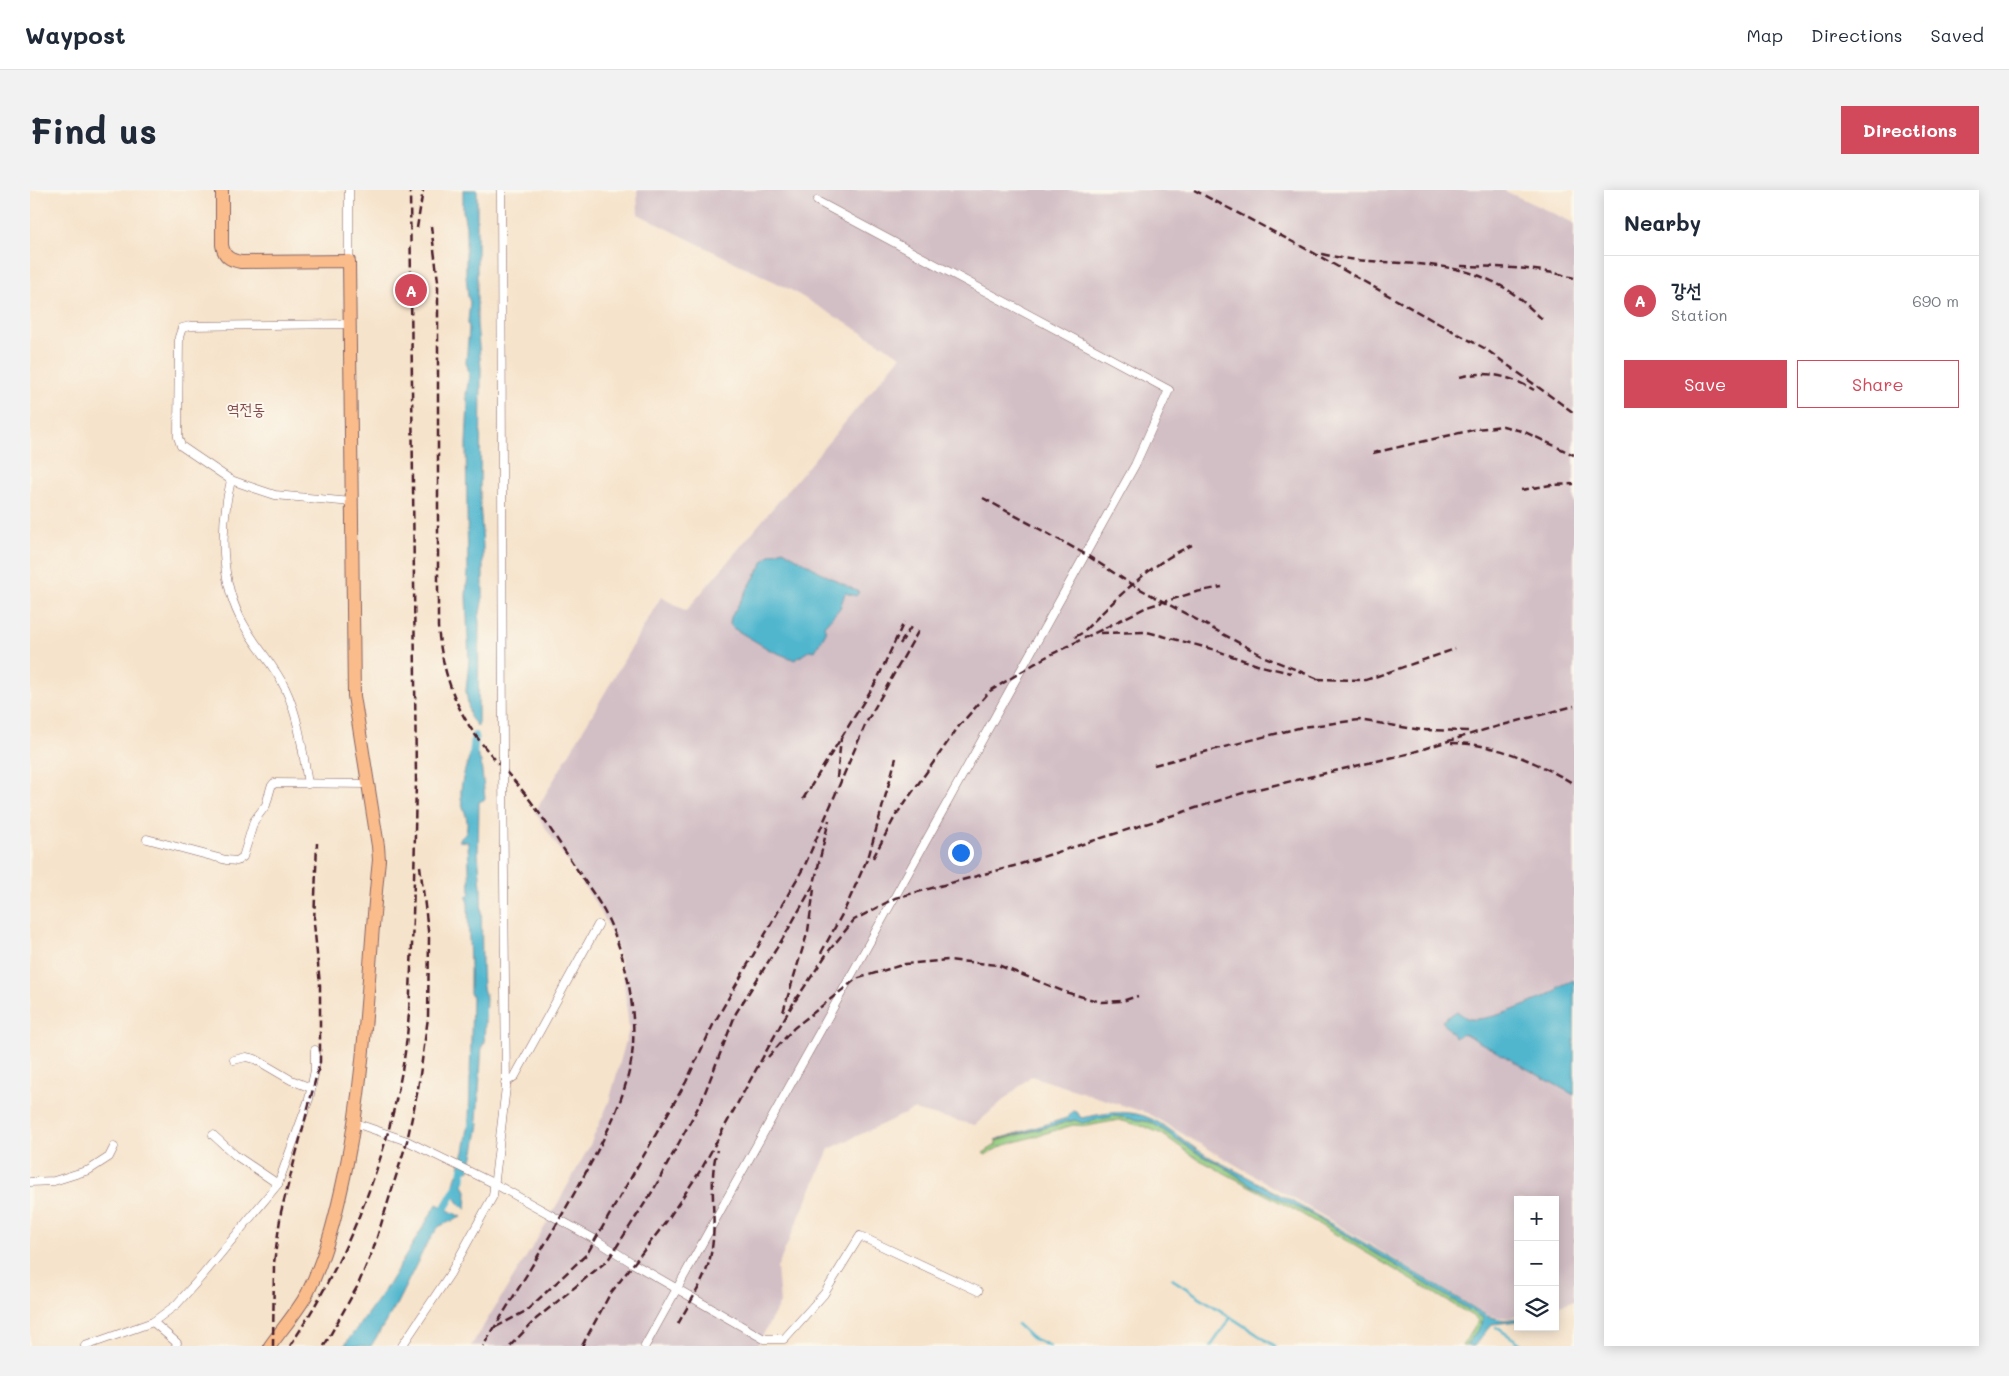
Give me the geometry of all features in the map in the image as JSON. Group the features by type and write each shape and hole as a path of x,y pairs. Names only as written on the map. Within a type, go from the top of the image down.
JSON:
{"main road":[{"path":"222,190 222,245 223,252 227,258 241,262 349,261 354,696 379,860 370,978 355,1123 336,1214 324,1253 306,1295 270,1346"}],"street":[{"path":"349,190 349,261"},
{"path":"402,1346 450,1274 493,1196 506,1083 501,190"},
{"path":"645,1346 1134,466 1169,390 818,201"},
{"path":"349,324 190,326 182,328 179,337 178,436 181,446 231,480 276,495 352,502"},
{"path":"231,480 224,520 226,566 231,592 244,625 277,674 292,705 304,754 308,784"},
{"path":"147,839 226,860 237,861 242,857 254,821 266,806 271,787 274,783 368,784"},
{"path":"506,1083 515,1076 598,925"},
{"path":"85,1346 153,1322 176,1305 278,1184 309,1099 315,1070 315,1050"},
{"path":"234,1060 246,1057 255,1059 291,1080 311,1088"},
{"path":"355,1123 407,1141 479,1175 596,1240 762,1342 784,1339 824,1294 860,1236 978,1292"},
{"path":"213,1135 235,1155 278,1184"},
{"path":"30,1182 54,1181 89,1170 109,1157 114,1147"},
{"path":"153,1322 177,1343 176,1346"}],"shaded area":[{"path":"637,190 1503,190 1574,223 1574,1301 1559,1305 1559,1196 1514,1196 1514,1316 1509,1318 1489,1316 1147,1113 1031,1076 975,1125 913,1110 829,1149 777,1268 780,1303 757,1346 471,1346 544,1228 589,1147 609,1102 629,1030 623,972 613,937 600,910 535,812 661,597 686,611 901,356 791,290 638,214"}],"green space":[{"path":"1115,1116 1151,1122 1251,1185 1312,1215 1483,1318 1482,1324 1466,1346 1462,1346 1479,1321 1474,1317 1300,1213 1196,1158 1162,1134 1145,1127 1119,1120 1087,1126 1073,1125 1002,1146 985,1155 983,1153 996,1145 996,1141 1075,1120"}],"water":[{"path":"463,190 477,190 477,324 481,369 480,502 483,546 483,596 479,618 478,727 470,717 466,691 469,660 466,596 468,573 466,444 468,404 466,395 469,378 466,363 470,302 466,275 466,227 463,211"},
{"path":"783,550 859,592 856,596 845,593 840,608 824,626 826,632 815,651 810,650 795,660 770,650 733,628 730,624 731,617 764,561 770,555"},
{"path":"473,746 481,762 485,799 479,802 478,853 481,887 483,988 486,998 477,1120 479,1124 469,1171 459,1166 464,1152 469,1122 472,997 470,993 467,900 467,896 470,893 468,842 459,841 465,834 467,827 461,791"},
{"path":"1574,980 1574,1095 1463,1033 1455,1038 1442,1021 1457,1011 1470,1019 1480,1019 1502,1014 1557,991 1558,987"},
{"path":"1077,1112 1081,1118 1128,1113 1153,1119 1206,1155 1313,1213 1489,1317 1505,1320 1514,1319 1514,1321 1492,1324 1474,1346 1466,1346 1482,1324 1483,1318 1312,1215 1251,1185 1151,1122 1115,1116 1082,1123 1075,1120 995,1140 1067,1118 1070,1113"},
{"path":"457,1174 465,1179 463,1185 467,1193 466,1209 458,1202 454,1194"},
{"path":"437,1204 461,1217 437,1229 426,1245 396,1305 371,1346 344,1346 388,1285"}],"waterway":[{"path":"473,756 475,736"},
{"path":"440,1216 461,1180 464,1164"},
{"path":"1172,1279 1275,1346"},
{"path":"1211,1346 1231,1317"},
{"path":"1017,1324 1032,1338 1050,1346"},
{"path":"1496,1327 1524,1346"}],"railway":[{"path":"290,1346 311,1313 329,1279 362,1209 387,1135 397,1098 408,1031 413,925 416,779 410,190"},
{"path":"417,228 423,190"},
{"path":"1194,190 1310,251 1484,348 1574,413"},
{"path":"431,226 438,281 438,627 446,673 456,701 470,727 532,803 604,911 619,946 624,965 629,985 633,1024 631,1062 617,1110 595,1156 567,1206 483,1346"},
{"path":"1322,254 1368,261 1437,266 1460,270 1482,277 1503,287 1542,319"},
{"path":"1461,266 1504,267 1560,274 1574,278"},
{"path":"1460,377 1489,374 1516,381 1534,390"},
{"path":"1373,453 1477,429 1503,426 1525,432 1574,455"},
{"path":"1521,490 1551,485 1574,484"},
{"path":"983,498 1085,554 1131,584 1265,657 1321,680"},
{"path":"1075,637 1082,633 1133,584 1161,562 1192,545"},
{"path":"873,858 896,815 959,726 990,691 1044,658 1147,607 1196,592 1222,587"},
{"path":"803,799 876,682 904,622"},
{"path":"900,644 911,627"},
{"path":"496,1327 526,1311 587,1254 686,1082 713,1025 805,865 866,723 919,630"},
{"path":"1100,633 1147,632 1212,649 1257,665 1291,673"},
{"path":"1316,679 1366,680 1455,649"},
{"path":"795,1001 828,952 854,920 895,898 1014,866 1249,791 1407,754 1484,730 1574,706"},
{"path":"1154,765 1302,727 1359,720 1421,730 1468,731"},
{"path":"837,778 841,738"},
{"path":"1451,743 1483,746 1515,755 1546,768 1574,784"},
{"path":"821,953 845,909 869,855 896,758"},
{"path":"510,1346 536,1319 608,1260 654,1189 702,1100 736,1013 785,935 814,884 829,820"},
{"path":"273,1346 274,1263 281,1212 320,1062 320,985 314,923 317,843"},
{"path":"324,1346 357,1287 373,1250 407,1141 418,1089 428,1018 429,938 420,866"},
{"path":"783,1012 808,931 814,889"},
{"path":"768,1057 794,1028 856,979 905,964 948,960 998,965 1065,992 1101,1002 1122,1001 1138,996"},
{"path":"582,1346 610,1294 666,1222 702,1168 797,997"},
{"path":"678,1324 708,1267 712,1244 713,1177 717,1150"}],"place":[{"name":"강선","path":"411,290"}],"district":[{"name":"역전동","path":"246,408"}]}
